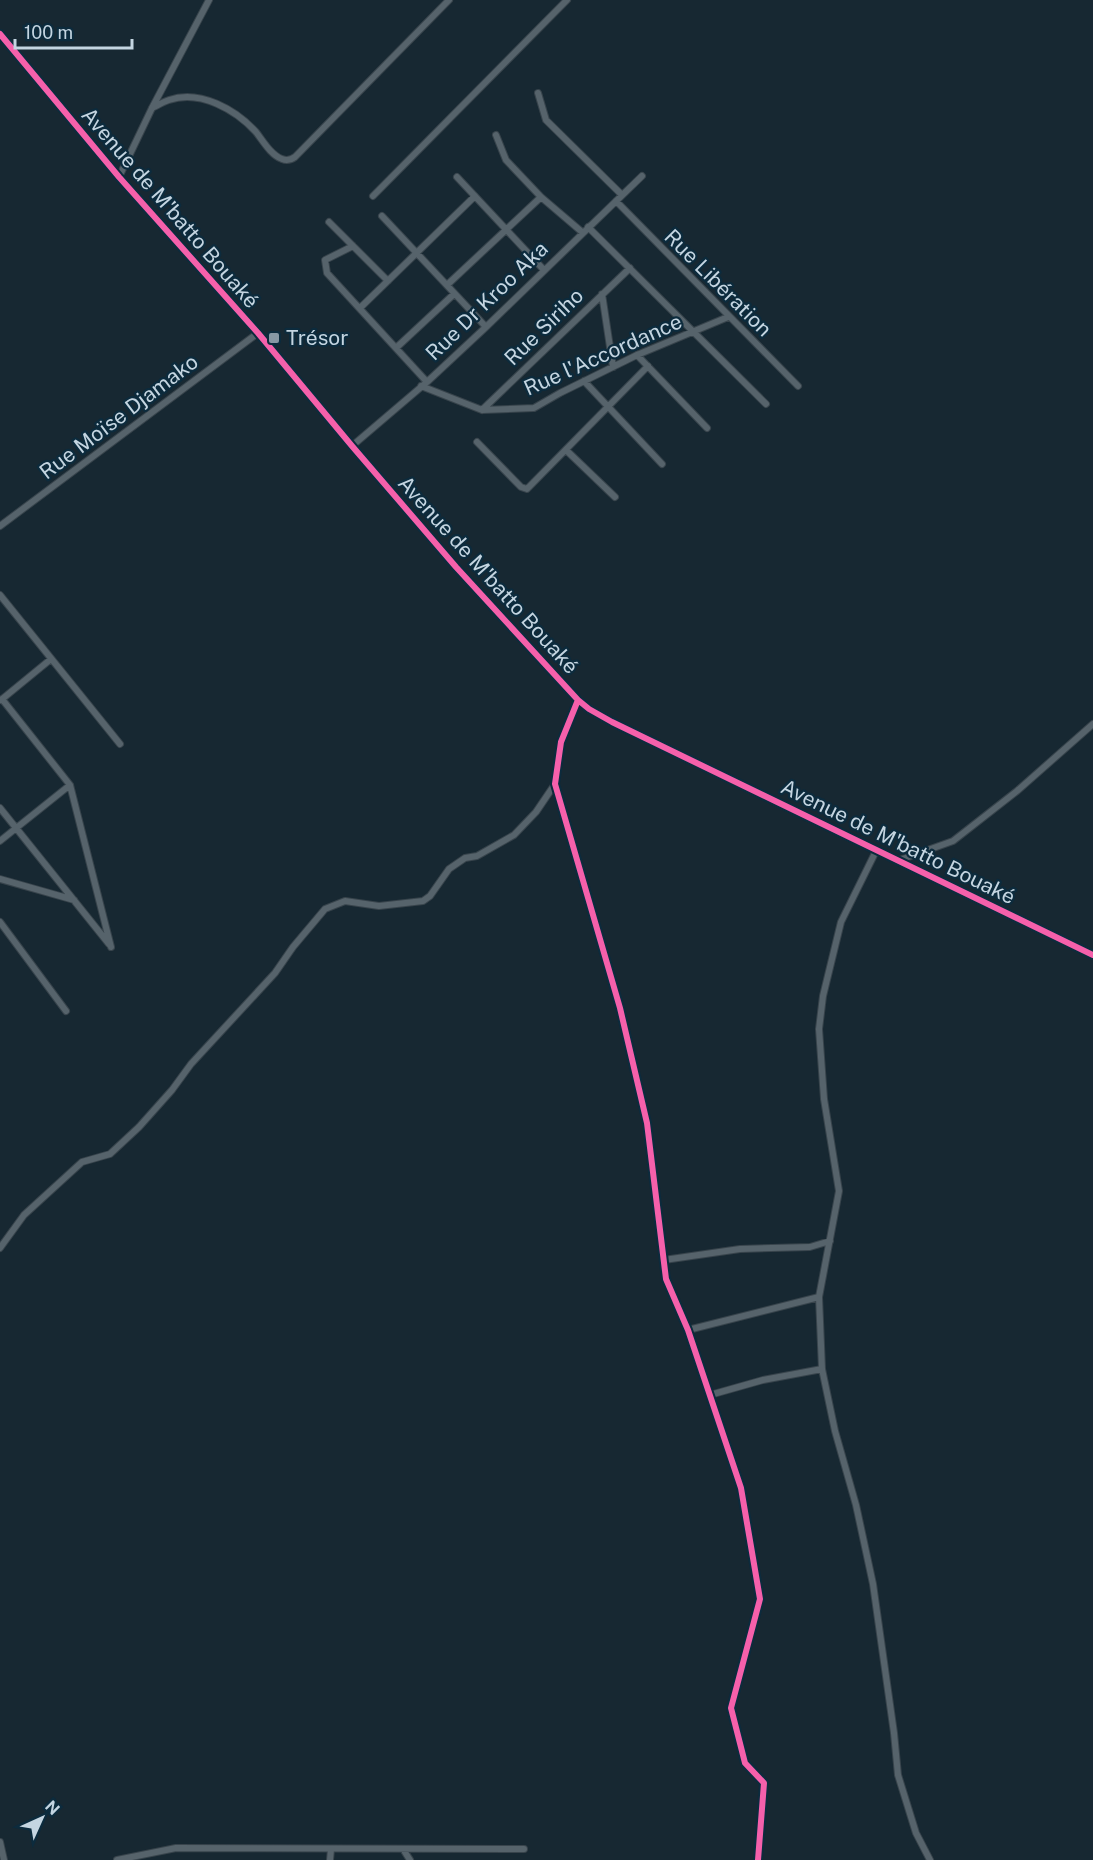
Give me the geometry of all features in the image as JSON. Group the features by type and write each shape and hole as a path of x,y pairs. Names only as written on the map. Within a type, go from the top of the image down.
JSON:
{"street":[{"path":"119,177 152,108 210,0"},
{"path":"152,108 170,99 191,97 214,103 242,117 273,153 282,159 290,160 449,0"},
{"path":"372,196 567,0"},
{"name":"Avenue de M'batto Bouaké","path":"0,34 119,177 258,333 351,446 456,567 589,710 1093,955"},
{"path":"538,93 546,120 622,195"},
{"path":"496,135 506,160 542,197 582,232"},
{"name":"Rue Dr Kroo Aka","path":"351,446 486,327 642,176"},
{"path":"457,177 544,270"},
{"path":"360,309 475,196"},
{"path":"447,285 542,197"},
{"name":"Rue Libération","path":"616,201 798,386"},
{"path":"382,216 486,327"},
{"path":"329,222 388,281"},
{"path":"588,227 766,404"},
{"path":"353,246 325,260 327,273 396,348 424,384"},
{"name":"Rue Siriho","path":"482,410 630,268"},
{"path":"396,348 454,294"},
{"path":"602,294 613,367"},
{"name":"Rue l'Accordance","path":"424,384 482,410 534,408 637,355 728,317"},
{"name":"Rue Moïse Djamako","path":"0,526 258,333"},
{"path":"637,355 707,428"},
{"path":"477,442 521,487 527,489 648,366"},
{"path":"584,381 662,464"},
{"path":"566,450 615,497"},
{"path":"0,595 120,744"},
{"path":"0,808 111,947 70,785 1,700 51,659"},
{"path":"578,700 561,742 555,784 620,1008 647,1123 666,1279 688,1330 741,1488 760,1599 731,1708 745,1763 764,1783 758,1860"},
{"path":"897,861 953,841 1017,791 1093,724"},
{"path":"0,1248 24,1215 82,1162 110,1154 139,1127 172,1090 191,1064 275,973 293,947 325,909 345,901 379,906 423,901 430,896 449,869 465,858 477,856 514,835 536,812 555,784"},
{"path":"0,841 70,785"},
{"path":"876,851 841,922 823,996 819,1029 824,1099 839,1191 819,1297 822,1369 873,1584 898,1775 916,1833 930,1860"},
{"path":"0,879 74,900"},
{"path":"0,922 66,1011"},
{"path":"664,1260 740,1249 810,1247 830,1241"},
{"path":"688,1330 819,1297"},
{"path":"710,1395 763,1380 822,1369"},
{"path":"0,1842 4,1860"},
{"path":"117,1860 176,1848 524,1849"},
{"path":"330,1860 331,1849"},
{"path":"403,1849 410,1860"}],"cycle path":[{"path":"0,34 119,177 258,333 456,567 578,700 612,722 1093,955"},
{"path":"578,700 561,742 555,784 620,1008 647,1123 666,1279 688,1330 741,1488 760,1599 731,1708 745,1763 764,1783 758,1860"}],"place":[{"name":"Trésor","path":"274,338"}]}
